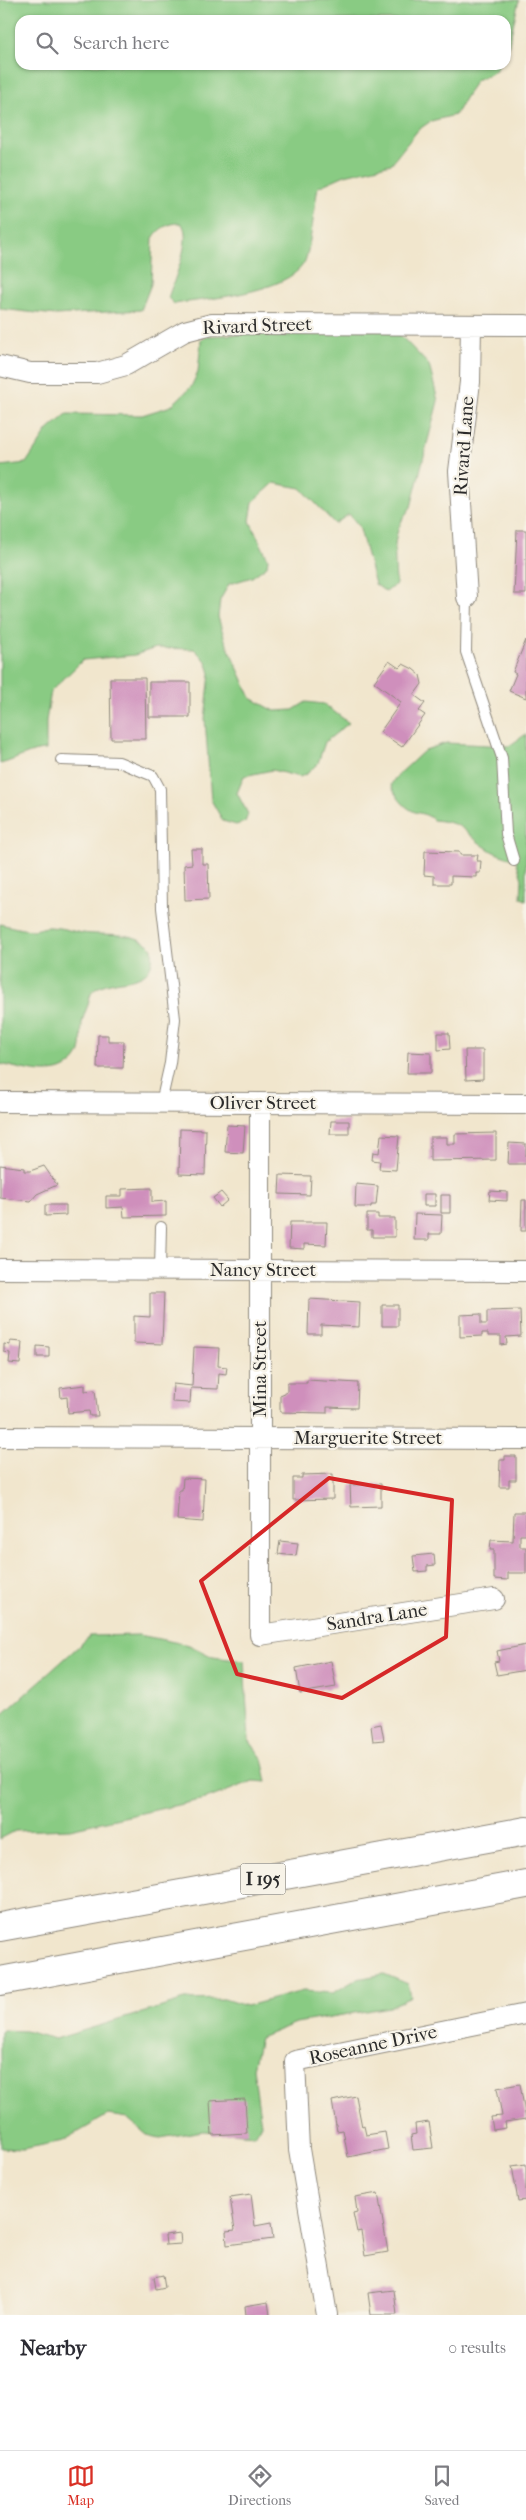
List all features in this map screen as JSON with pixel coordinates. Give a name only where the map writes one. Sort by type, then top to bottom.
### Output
[{"type":"highway","name":"I 195","points":[[0,1927],[526,1831]]},
{"type":"highway","points":[[0,1981],[526,1884]]},
{"type":"street","name":"Rivard Street","points":[[0,366],[30,373],[97,373],[126,365],[185,331],[212,324],[526,325]]},
{"type":"street","name":"Rivard Lane","points":[[467,597],[459,472],[470,382],[471,325]]},
{"type":"street","name":"Oliver Street","points":[[0,1102],[526,1104]]},
{"type":"street","name":"Mina Street","points":[[260,1103],[260,1635]]},
{"type":"street","name":"Nancy Street","points":[[0,1269],[526,1271]]},
{"type":"street","name":"Marguerite Street","points":[[0,1437],[526,1439]]},
{"type":"street","name":"Sandra Lane","points":[[260,1635],[494,1599]]},
{"type":"street","name":"Roseanne Drive","points":[[328,2315],[299,2149],[295,2061],[526,2014]]},
{"type":"lane","points":[[467,597],[466,652],[502,758],[506,834],[514,861]]},
{"type":"lane","points":[[61,760],[119,762],[153,776],[160,789],[162,908],[175,1019],[170,1063],[161,1103]]},
{"type":"lane","points":[[160,1270],[161,1227]]},
{"type":"highlighted area","points":[[329,1478],[452,1500],[446,1637],[342,1698],[237,1674],[201,1581]]},
{"type":"green space","points":[[0,0],[519,0],[511,34],[511,15],[15,15],[15,70],[495,70],[476,80],[455,115],[431,121],[418,130],[391,164],[345,175],[318,187],[310,239],[304,263],[295,273],[281,281],[244,293],[174,304],[168,298],[184,248],[184,229],[181,223],[165,226],[153,238],[151,284],[141,310],[56,315],[0,309]]},
{"type":"green space","points":[[342,328],[395,330],[429,365],[438,401],[411,507],[404,516],[397,534],[395,543],[396,584],[386,592],[375,584],[359,526],[349,514],[335,524],[301,488],[274,483],[253,502],[250,521],[268,559],[267,566],[252,577],[229,584],[220,600],[218,617],[225,640],[251,698],[275,711],[293,710],[306,702],[324,704],[349,723],[325,742],[318,763],[308,773],[300,777],[272,770],[244,776],[237,793],[248,814],[245,822],[236,825],[223,821],[211,800],[205,719],[210,673],[206,661],[194,649],[156,648],[135,655],[83,660],[51,691],[46,721],[46,750],[40,750],[0,764],[0,466],[26,463],[48,430],[67,414],[142,415],[171,406],[191,387],[198,372],[201,340],[207,336]]},
{"type":"green space","points":[[526,734],[526,900],[521,898],[522,879],[516,860],[490,850],[452,823],[433,820],[427,815],[407,808],[400,801],[391,785],[395,778],[425,750],[446,743],[509,746]]},
{"type":"green space","points":[[0,924],[29,930],[52,927],[82,933],[128,936],[145,942],[152,948],[152,961],[148,970],[141,976],[102,986],[92,992],[82,1021],[80,1053],[67,1067],[52,1072],[43,1072],[0,1064]]},
{"type":"green space","points":[[139,1635],[189,1645],[213,1657],[244,1661],[249,1740],[262,1758],[267,1782],[253,1781],[209,1798],[70,1829],[15,1831],[0,1839],[0,1717],[90,1636]]},
{"type":"green space","points":[[384,1974],[408,1984],[411,1997],[389,2007],[296,2023],[260,2038],[253,2068],[261,2124],[255,2135],[203,2131],[160,2138],[147,2135],[127,2118],[108,2115],[63,2141],[23,2149],[0,2148],[0,2032],[2,2030],[25,2031],[55,2039],[185,2000],[224,1999],[246,2006],[303,1991],[333,1993],[357,1979]]},
{"type":"building","points":[[517,530],[526,530],[526,594],[514,594]]},
{"type":"building","points":[[526,640],[526,698],[509,691],[516,674],[513,672]]},
{"type":"building","points":[[389,661],[399,668],[403,664],[420,675],[422,684],[414,695],[425,703],[419,711],[425,715],[402,747],[380,732],[401,702],[374,682]]},
{"type":"building","points":[[110,678],[145,678],[146,739],[111,739]]},
{"type":"building","points":[[149,682],[190,682],[190,717],[149,717]]},
{"type":"building","points":[[191,849],[202,849],[202,864],[208,864],[209,899],[185,900],[184,865],[192,864]]},
{"type":"building","points":[[425,851],[460,852],[460,855],[478,855],[477,861],[481,861],[480,873],[476,873],[476,877],[451,876],[451,884],[434,884],[434,876],[424,875]]},
{"type":"building","points":[[438,1033],[449,1033],[450,1049],[438,1050]]},
{"type":"building","points":[[98,1035],[108,1035],[108,1041],[124,1041],[123,1068],[97,1068]]},
{"type":"building","points":[[465,1050],[483,1050],[483,1079],[466,1080]]},
{"type":"building","points":[[408,1052],[431,1053],[431,1073],[407,1073]]},
{"type":"building","points":[[331,1121],[349,1121],[349,1134],[330,1134]]},
{"type":"building","points":[[227,1125],[245,1126],[243,1153],[225,1152]]},
{"type":"building","points":[[180,1129],[206,1130],[205,1175],[179,1174]]},
{"type":"building","points":[[496,1133],[496,1160],[430,1161],[430,1137],[447,1137],[447,1144],[455,1144],[455,1134]]},
{"type":"building","points":[[381,1135],[399,1136],[396,1170],[379,1169],[380,1161],[372,1160],[373,1152],[379,1153]]},
{"type":"building","points":[[509,1143],[526,1144],[526,1164],[508,1164]]},
{"type":"building","points":[[0,1165],[24,1168],[24,1171],[44,1166],[57,1185],[37,1194],[31,1201],[0,1198]]},
{"type":"building","points":[[280,1175],[311,1176],[310,1195],[279,1194]]},
{"type":"building","points":[[356,1184],[378,1186],[376,1205],[371,1205],[371,1207],[355,1207]]},
{"type":"building","points":[[152,1188],[152,1202],[166,1201],[166,1216],[124,1217],[123,1207],[106,1208],[106,1196],[122,1196],[122,1189]]},
{"type":"building","points":[[490,1191],[507,1192],[507,1201],[489,1200]]},
{"type":"building","points":[[221,1192],[228,1200],[220,1207],[213,1198]]},
{"type":"building","points":[[424,1194],[435,1194],[435,1206],[424,1206]]},
{"type":"building","points":[[441,1195],[450,1195],[450,1213],[441,1213]]},
{"type":"building","points":[[522,1200],[526,1200],[526,1231],[521,1231]]},
{"type":"building","points":[[45,1205],[66,1205],[66,1215],[45,1216]]},
{"type":"building","points":[[367,1214],[378,1214],[378,1218],[395,1218],[395,1237],[372,1237],[372,1230],[367,1230]]},
{"type":"building","points":[[415,1214],[442,1215],[441,1234],[429,1234],[429,1240],[414,1240]]},
{"type":"building","points":[[290,1222],[327,1222],[326,1245],[304,1244],[304,1249],[289,1248]]},
{"type":"building","points":[[150,1293],[164,1293],[162,1344],[134,1343],[134,1316],[150,1317]]},
{"type":"building","points":[[309,1299],[360,1302],[359,1327],[321,1325],[321,1334],[308,1334]]},
{"type":"building","points":[[382,1305],[398,1305],[398,1326],[382,1326]]},
{"type":"building","points":[[520,1310],[521,1336],[506,1337],[507,1344],[501,1345],[501,1336],[488,1336],[488,1333],[482,1333],[482,1336],[460,1337],[460,1315],[481,1314],[481,1324],[487,1324],[487,1311]]},
{"type":"building","points":[[10,1341],[22,1342],[20,1364],[9,1363],[10,1353],[4,1352],[4,1344],[10,1345]]},
{"type":"building","points":[[37,1346],[49,1347],[49,1357],[37,1357]]},
{"type":"building","points":[[194,1347],[219,1348],[218,1366],[227,1367],[226,1374],[219,1373],[218,1389],[191,1388],[190,1403],[172,1402],[173,1384],[192,1386]]},
{"type":"building","points":[[307,1380],[358,1383],[357,1408],[327,1407],[327,1413],[280,1412],[280,1395],[287,1392],[287,1383],[307,1383]]},
{"type":"building","points":[[85,1385],[85,1391],[95,1390],[98,1416],[90,1416],[89,1411],[68,1413],[67,1397],[61,1398],[60,1388]]},
{"type":"building","points":[[505,1456],[516,1456],[516,1480],[509,1480],[509,1487],[499,1487],[500,1460],[505,1460]]},
{"type":"building","points":[[333,1474],[333,1499],[293,1500],[293,1478],[302,1478],[302,1475]]},
{"type":"building","points":[[183,1478],[205,1479],[203,1522],[177,1520],[179,1490],[182,1490]]},
{"type":"building","points":[[381,1484],[381,1506],[351,1507],[350,1485]]},
{"type":"building","points":[[514,1512],[526,1512],[526,1535],[520,1535],[520,1547],[526,1547],[526,1573],[508,1573],[508,1580],[494,1579],[494,1550],[490,1550],[491,1540],[513,1541]]},
{"type":"building","points":[[280,1541],[298,1543],[296,1556],[278,1554]]},
{"type":"building","points":[[434,1554],[435,1565],[427,1566],[427,1571],[415,1572],[413,1556]]},
{"type":"building","points":[[526,1645],[526,1670],[497,1675],[494,1662],[499,1661],[497,1651]]},
{"type":"building","points":[[331,1661],[336,1687],[300,1693],[296,1668]]},
{"type":"building","points":[[381,1724],[384,1740],[373,1741],[371,1726]]},
{"type":"building","points":[[520,2084],[526,2119],[505,2122],[506,2128],[493,2130],[491,2117],[502,2116],[497,2088]]},
{"type":"building","points":[[356,2096],[362,2127],[364,2126],[366,2135],[385,2132],[388,2149],[348,2157],[343,2130],[337,2131],[332,2101]]},
{"type":"building","points":[[245,2099],[247,2133],[212,2135],[210,2101]]},
{"type":"building","points":[[429,2122],[433,2148],[413,2150],[411,2135],[416,2134],[415,2124]]},
{"type":"building","points":[[526,2164],[526,2200],[518,2201],[512,2166]]},
{"type":"building","points":[[378,2193],[388,2252],[365,2256],[361,2231],[357,2232],[353,2213],[357,2212],[355,2197]]},
{"type":"building","points":[[251,2194],[255,2226],[271,2223],[273,2239],[227,2245],[226,2231],[235,2230],[230,2197]]},
{"type":"building","points":[[180,2233],[181,2244],[166,2245],[165,2235]]},
{"type":"building","points":[[163,2275],[165,2287],[156,2289],[154,2277]]},
{"type":"building","points":[[394,2290],[397,2315],[371,2315],[368,2293]]},
{"type":"building","points":[[268,2302],[270,2315],[246,2315],[245,2306]]}]
